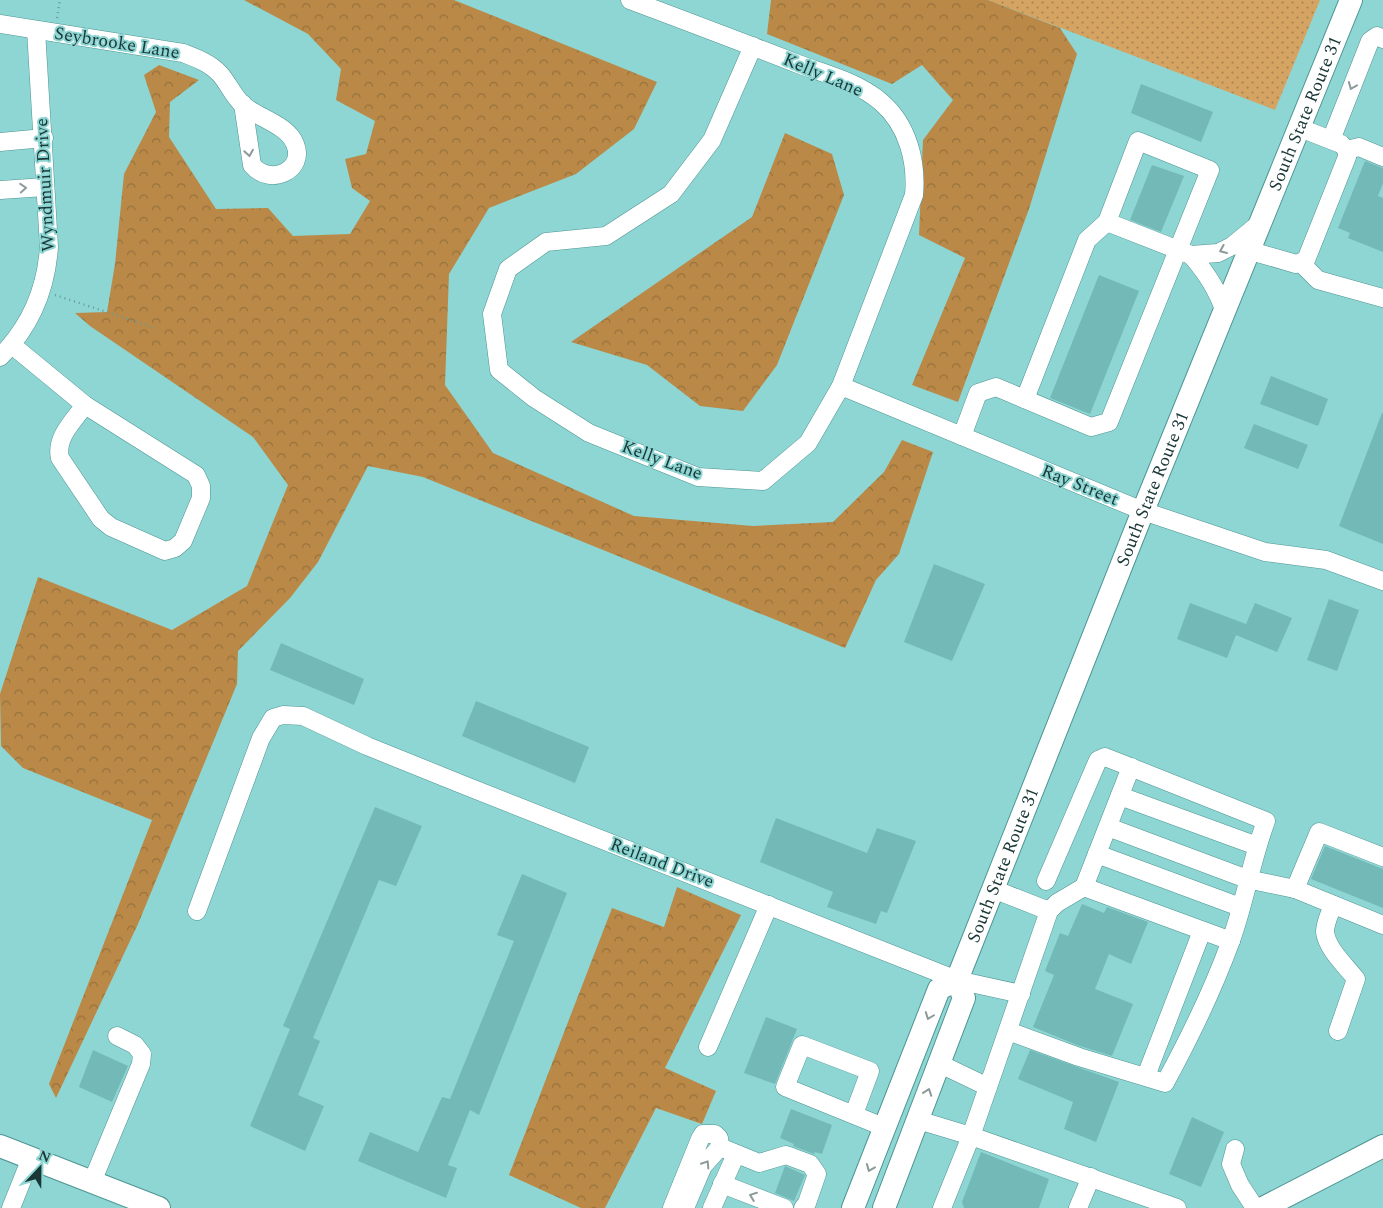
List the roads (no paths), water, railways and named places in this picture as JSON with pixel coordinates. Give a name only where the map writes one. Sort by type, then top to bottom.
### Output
[{"type":"main road","name":"South State Route 31","points":[[957,980],[1143,511],[1251,251],[1351,0]]},
{"type":"main road","points":[[853,1208],[939,989],[957,980],[964,998],[884,1208]]},
{"type":"main road","points":[[0,1146],[92,1182],[136,1204],[159,1208]]},
{"type":"main road","points":[[1263,1208],[1383,1146]]},
{"type":"street","name":"Kelly Lane","points":[[630,0],[753,46],[860,88],[881,102],[900,126],[914,163],[914,195],[841,386],[808,443],[762,481],[698,477],[589,433],[534,398],[499,370],[492,314],[508,269],[546,242],[606,236],[671,194],[712,140],[753,46]]},
{"type":"street","name":"Seybrooke Lane","points":[[0,24],[183,53],[202,61],[219,73],[243,104]]},
{"type":"street","name":"Wyndmuir Drive","points":[[6,351],[28,321],[42,290],[49,248],[44,138],[36,30]]},
{"type":"street","points":[[1330,140],[1376,40]]},
{"type":"street","points":[[1251,251],[1296,264],[1306,260],[1347,157],[1347,150],[1341,144],[1300,128]]},
{"type":"street","points":[[0,142],[44,138]]},
{"type":"street","points":[[962,436],[978,393],[996,387],[1091,427],[1109,422],[1184,252],[1210,170],[1138,141],[1107,222],[1087,240],[1026,399]]},
{"type":"street","points":[[1347,150],[1359,147],[1383,157]]},
{"type":"street","points":[[0,190],[46,187]]},
{"type":"street","points":[[1107,222],[1184,252],[1218,253],[1232,246],[1262,222]]},
{"type":"street","points":[[1184,252],[1209,276],[1218,291],[1225,312]]},
{"type":"street","points":[[1301,262],[1318,280],[1383,298]]},
{"type":"street","points":[[6,351],[85,405],[196,475],[201,486],[200,498],[183,540],[175,548],[170,551],[159,550],[105,523],[96,514],[60,458],[59,450],[62,438],[85,405]]},
{"type":"street","name":"Ray Street","points":[[841,386],[1143,511],[1265,552],[1326,560],[1383,581]]},
{"type":"street","name":"Reiland Drive","points":[[197,911],[262,738],[274,718],[283,715],[303,716],[367,746],[957,980],[1020,994]]},
{"type":"street","points":[[1008,1031],[1079,1057],[1165,1083],[1198,1022],[1231,941],[1256,846],[1266,821],[1106,757],[1098,760],[1046,881]]},
{"type":"street","points":[[942,1208],[971,1136],[1049,911],[1057,903],[1084,887],[1131,768]]},
{"type":"street","points":[[1120,796],[1256,846]]},
{"type":"street","points":[[1108,827],[1247,879],[1295,890],[1383,925]]},
{"type":"street","points":[[1295,890],[1318,832],[1383,857]]},
{"type":"street","points":[[1097,854],[1240,907]]},
{"type":"street","points":[[1084,887],[1231,941]]},
{"type":"street","points":[[993,889],[1049,911]]},
{"type":"street","points":[[708,1047],[769,905]]},
{"type":"street","points":[[1334,905],[1326,923],[1325,933],[1330,945],[1356,979],[1338,1031]]},
{"type":"street","points":[[1146,1076],[1202,931]]},
{"type":"street","points":[[92,1182],[141,1064],[142,1054],[135,1045],[117,1036]]},
{"type":"street","points":[[854,1114],[870,1071],[802,1044],[786,1087],[886,1128]]},
{"type":"street","points":[[938,1063],[988,1087]]},
{"type":"street","points":[[918,1120],[971,1136],[1176,1208]]},
{"type":"street","points":[[672,1208],[703,1134],[715,1134],[719,1138],[720,1147],[704,1166],[686,1208]]},
{"type":"street","points":[[720,1147],[759,1163],[786,1155],[810,1164],[817,1174],[804,1208]]},
{"type":"street","points":[[1235,1150],[1231,1164],[1240,1185],[1254,1208]]},
{"type":"street","points":[[712,1208],[736,1154]]},
{"type":"street","points":[[11,1208],[32,1158]]},
{"type":"street","points":[[1078,1208],[1090,1178]]},
{"type":"street","points":[[722,1184],[784,1208]]}]
